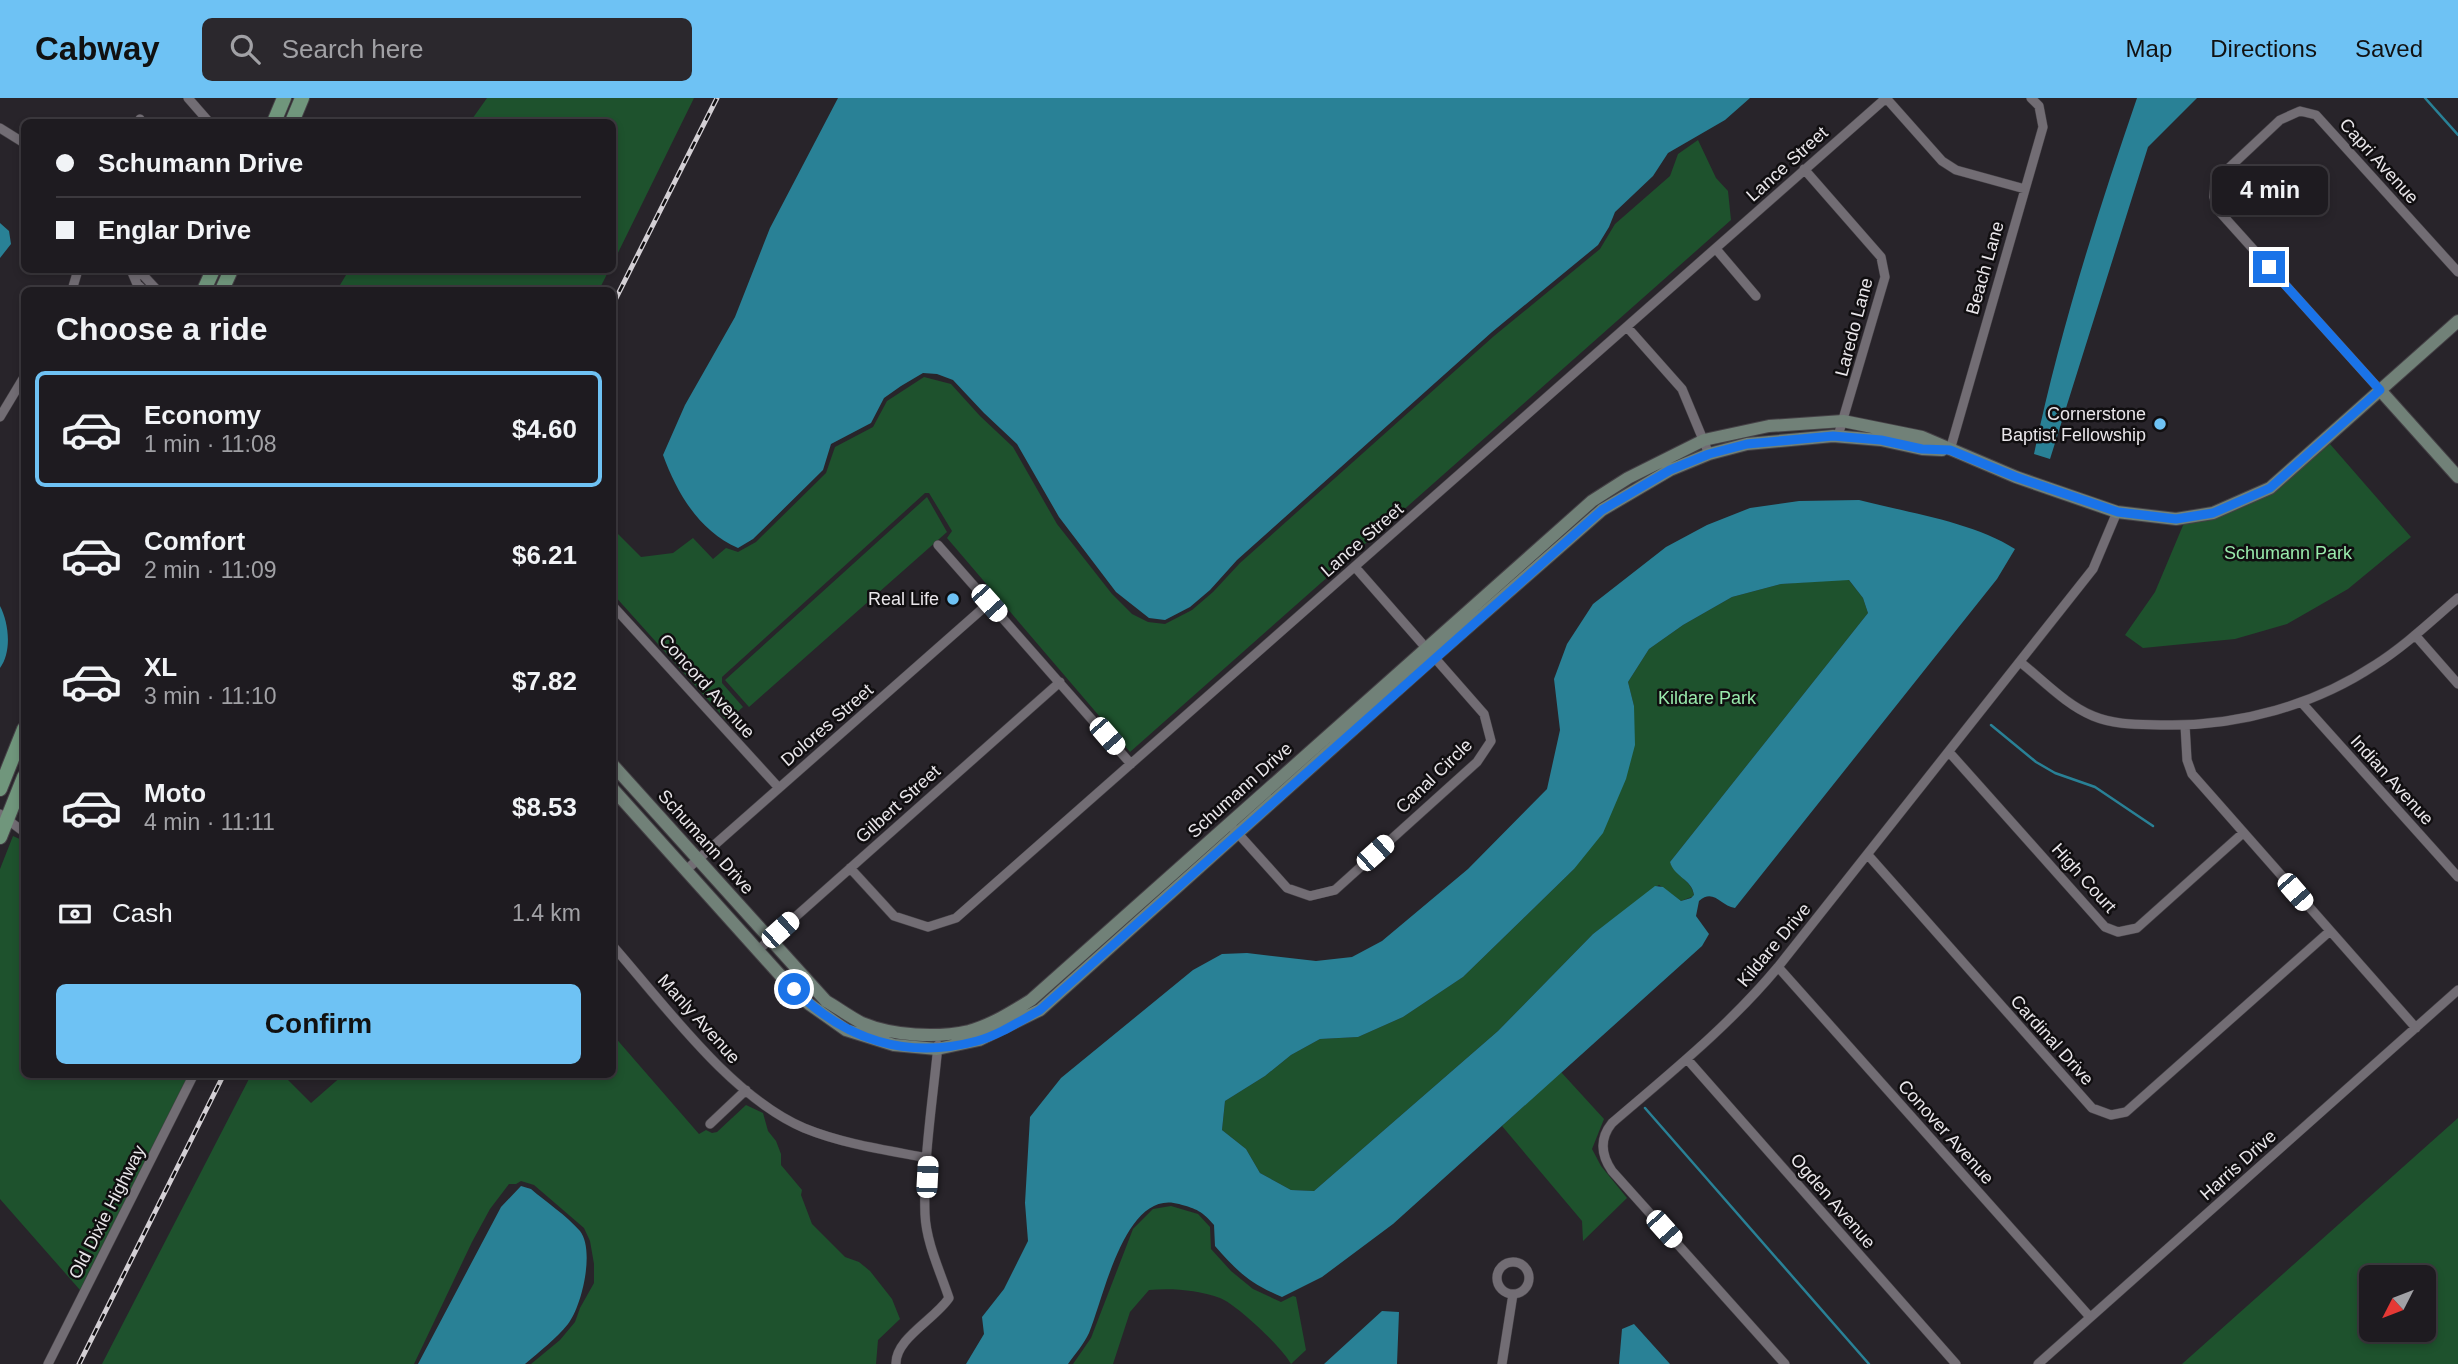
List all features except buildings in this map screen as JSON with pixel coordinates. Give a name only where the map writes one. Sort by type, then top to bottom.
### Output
[{"type":"main road","points":[[275,119],[284,98]]},
{"type":"main road","points":[[293,119],[302,98]]},
{"type":"main road","points":[[0,789],[21,736]]},
{"type":"main road","points":[[0,837],[4,817],[21,783]]},
{"type":"street","points":[[188,98],[206,119]]},
{"type":"street","points":[[1886,98],[1942,161],[1956,170],[2025,189]]},
{"type":"street","name":"Lance Street","points":[[850,868],[894,916],[928,927],[956,918],[1886,98]]},
{"type":"street","name":"Beach Lane","points":[[1950,450],[2043,127],[2039,106],[2031,98]]},
{"type":"street","name":"Capri Avenue","points":[[2380,390],[2217,209],[2214,197],[2215,181],[2280,120],[2300,111],[2316,115],[2458,272]]},
{"type":"street","points":[[0,128],[21,141]]},
{"type":"street","name":"Laredo Lane","points":[[1804,169],[1881,257],[1885,277],[1838,436]]},
{"type":"street","points":[[1716,249],[1756,296]]},
{"type":"street","points":[[138,273],[154,287]]},
{"type":"street","name":"Schumann Drive","points":[[616,768],[826,1001],[863,1023],[895,1032],[939,1035],[969,1030],[1002,1018],[1031,1000],[1233,827],[1430,652],[1592,501],[1628,478],[1704,440],[1769,426],[1843,421],[1922,437],[2016,477],[2118,512],[2176,519],[2213,513],[2270,488],[2458,321]]},
{"type":"street","points":[[1627,327],[1682,389],[1709,454]]},
{"type":"street","points":[[0,417],[21,382]]},
{"type":"street","points":[[2380,390],[2458,477]]},
{"type":"street","name":"Schumann Drive","points":[[1430,652],[1602,510],[1670,470],[1709,454],[1747,444],[1838,436],[1881,440],[1922,449],[1950,450]]},
{"type":"street","name":"Kildare Drive","points":[[1785,1364],[1612,1171],[1604,1159],[1602,1142],[1609,1126],[1687,1059],[1753,997],[2093,569],[2118,512]]},
{"type":"street","points":[[938,545],[1131,764]]},
{"type":"street","name":"Canal Circle","points":[[1233,827],[1287,888],[1310,896],[1335,890],[1477,762],[1491,741],[1484,714],[1355,567]]},
{"type":"street","points":[[2020,662],[2078,708],[2097,718],[2123,724],[2185,725],[2230,721],[2302,703],[2375,666],[2458,598]]},
{"type":"street","name":"Dolores Street","points":[[686,870],[989,603]]},
{"type":"street","name":"Concord Avenue","points":[[616,609],[779,788]]},
{"type":"street","points":[[2415,635],[2458,684]]},
{"type":"street","name":"Gilbert Street","points":[[758,950],[1059,682]]},
{"type":"street","name":"Indian Avenue","points":[[2302,703],[2458,877]]},
{"type":"street","points":[[2185,725],[2187,760],[2192,774],[2416,1028]]},
{"type":"street","name":"High Court","points":[[1949,752],[2105,927],[2118,932],[2137,928],[2243,833]]},
{"type":"street","points":[[616,788],[627,780]]},
{"type":"street","name":"Schumann Drive","points":[[616,792],[809,1004],[846,1030],[894,1045],[937,1049],[979,1040],[1040,1010],[1233,827]]},
{"type":"street","points":[[4,817],[21,830]]},
{"type":"street","name":"Cardinal Drive","points":[[1868,855],[2092,1108],[2111,1115],[2126,1112],[2330,931]]},
{"type":"street","name":"Manly Avenue","points":[[616,951],[727,1076],[771,1110],[803,1127],[850,1143],[928,1158]]},
{"type":"street","name":"Conover Avenue","points":[[1777,967],[2091,1317]]},
{"type":"street","name":"Harris Drive","points":[[2038,1364],[2458,990]]},
{"type":"street","points":[[896,1364],[901,1344],[940,1311],[949,1298],[933,1253],[925,1216],[939,1035]]},
{"type":"street","name":"Ogden Avenue","points":[[1687,1059],[1956,1364]]},
{"type":"street","name":"Old Dixie Highway","points":[[48,1364],[192,1078]]},
{"type":"street","points":[[710,1124],[746,1090]]},
{"type":"street","points":[[1502,1364],[1513,1294]]},
{"type":"green space","points":[[487,98],[694,98],[616,257],[616,119],[472,119]]},
{"type":"green space","points":[[1698,140],[1716,178],[1728,191],[1731,220],[1130,752],[947,538],[952,531],[929,493],[925,493],[722,677],[722,683],[743,707],[727,721],[616,597],[616,532],[641,557],[673,553],[693,538],[713,559],[726,548],[738,552],[756,542],[826,473],[835,447],[873,427],[887,401],[924,377],[951,384],[1013,447],[1057,524],[1112,594],[1132,614],[1148,622],[1165,624],[1192,610],[1213,592],[1240,563],[1494,336],[1600,249],[1615,224],[1670,176],[1678,154]]},
{"type":"green space","points":[[347,273],[608,273],[600,287],[339,287]]},
{"type":"green space","name":"Schumann Park","points":[[2330,444],[2411,537],[2348,589],[2287,624],[2235,639],[2143,648],[2125,635],[2155,592],[2184,523],[2207,519],[2246,506],[2280,485]]},
{"type":"green space","points":[[927,497],[947,532],[749,707],[725,680]]},
{"type":"green space","name":"Kildare Park","points":[[1848,579],[1863,598],[1868,613],[1670,862],[1690,886],[1694,896],[1681,901],[1659,885],[1593,934],[1498,1031],[1314,1191],[1291,1190],[1260,1173],[1246,1149],[1222,1130],[1225,1101],[1265,1076],[1291,1055],[1320,1039],[1358,1037],[1403,1017],[1463,977],[1574,869],[1634,706],[1628,682],[1649,649],[1683,625],[1732,597],[1781,584]]},
{"type":"green space","points":[[13,836],[21,840],[21,1078],[187,1078],[80,1290],[0,1199],[0,869]]},
{"type":"green space","points":[[616,1038],[699,1134],[706,1130],[717,1132],[746,1105],[763,1113],[768,1131],[781,1154],[781,1165],[802,1190],[801,1195],[812,1224],[845,1257],[859,1262],[870,1271],[892,1299],[900,1319],[878,1340],[876,1364],[531,1364],[560,1340],[575,1322],[594,1283],[594,1264],[590,1241],[584,1228],[534,1185],[521,1181],[509,1184],[490,1209],[414,1364],[102,1364],[249,1078],[286,1078],[311,1103],[340,1078],[616,1078]]},
{"type":"green space","points":[[1561,1072],[1604,1119],[1592,1149],[1601,1166],[1627,1198],[1583,1241],[1582,1221],[1502,1126]]},
{"type":"green space","points":[[2458,1118],[2458,1364],[2182,1364]]},
{"type":"green space","points":[[1171,1206],[1198,1214],[1210,1227],[1211,1249],[1231,1271],[1253,1289],[1281,1302],[1296,1297],[1306,1350],[1291,1364],[1269,1338],[1227,1302],[1203,1293],[1167,1289],[1149,1290],[1130,1312],[1113,1364],[1073,1364],[1091,1338],[1133,1229],[1153,1209]]},
{"type":"water","points":[[838,98],[1750,98],[1725,120],[1668,153],[1653,176],[1615,212],[1598,245],[1492,332],[1237,560],[1210,590],[1190,607],[1165,620],[1149,618],[1116,592],[1059,517],[1017,444],[953,380],[937,374],[923,373],[901,386],[884,398],[871,423],[831,444],[823,470],[753,539],[738,548],[712,532],[683,497],[663,455],[685,405],[735,317],[770,228]]},
{"type":"water","points":[[2137,98],[2197,98],[2148,147],[2050,459],[2034,454],[2044,409],[2080,274]]},
{"type":"water","points":[[0,223],[9,231],[11,244],[0,258]]},
{"type":"water","points":[[1859,500],[1960,525],[2015,549],[1997,579],[1735,908],[1709,896],[1699,901],[1696,916],[1709,934],[1702,946],[1393,1224],[1322,1277],[1282,1297],[1271,1292],[1245,1276],[1215,1246],[1214,1225],[1202,1214],[1179,1204],[1160,1203],[1144,1212],[1119,1249],[1089,1333],[1068,1364],[966,1364],[984,1334],[982,1317],[1004,1289],[1028,1241],[1025,1203],[1030,1117],[1061,1078],[1193,970],[1222,954],[1247,953],[1316,961],[1352,957],[1382,941],[1468,869],[1547,789],[1560,730],[1554,679],[1567,644],[1593,604],[1666,547],[1707,525],[1750,508],[1799,501]],"holes":[[[1849,580],[1863,598],[1868,613],[1670,862],[1693,890],[1694,895],[1691,898],[1681,901],[1663,887],[1655,886],[1593,934],[1498,1031],[1314,1191],[1291,1190],[1260,1173],[1246,1149],[1222,1130],[1225,1101],[1265,1076],[1291,1055],[1320,1039],[1358,1037],[1403,1017],[1463,977],[1574,869],[1603,833],[1626,779],[1635,745],[1634,706],[1628,682],[1649,649],[1683,625],[1732,597],[1781,584]]]},
{"type":"water","points":[[0,606],[8,646],[0,668]]},
{"type":"water","points":[[521,1186],[531,1189],[562,1214],[580,1231],[584,1240],[585,1278],[573,1316],[558,1335],[525,1364],[418,1364],[501,1207]]},
{"type":"water","points":[[1382,1311],[1399,1312],[1397,1364],[1324,1364]]},
{"type":"water","points":[[1634,1324],[1670,1364],[1619,1364],[1622,1329]]},
{"type":"waterway","points":[[2425,98],[2458,135]]},
{"type":"waterway","points":[[1991,725],[2036,762],[2055,773],[2095,787],[2153,826]]},
{"type":"waterway","points":[[1645,1108],[1869,1364]]},
{"type":"railway","points":[[616,298],[717,98]]},
{"type":"railway","points":[[79,1364],[222,1078]]},
{"type":"place","name":"Cornerstone Baptist Fellowship","points":[[2160,424]]},
{"type":"place","name":"Real Life","points":[[953,599]]},
{"type":"route","points":[[794,989],[824,1017],[846,1030],[894,1045],[937,1049],[979,1040],[1040,1010],[1602,510],[1670,470],[1709,454],[1747,444],[1794,438],[1833,436],[1881,440],[1922,449],[1950,450],[2016,477],[2118,512],[2176,519],[2213,513],[2270,488],[2380,390],[2269,267]]}]
